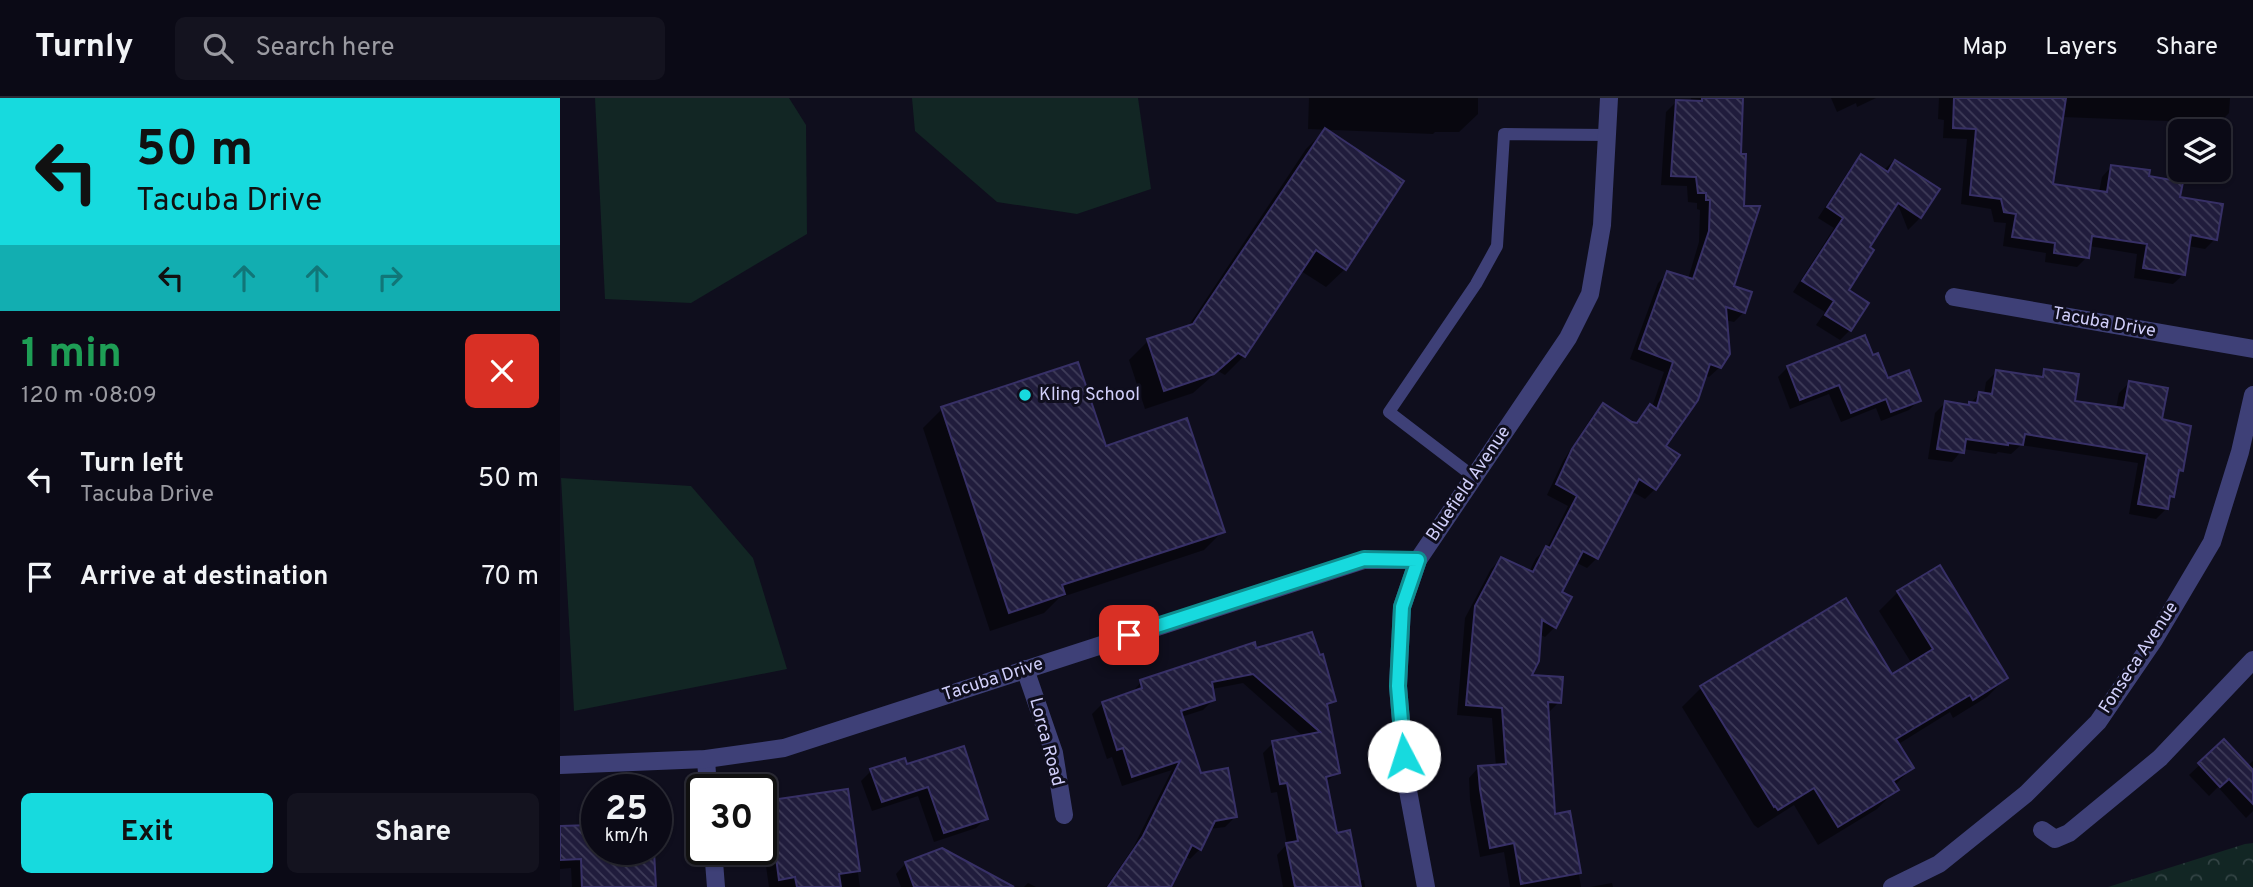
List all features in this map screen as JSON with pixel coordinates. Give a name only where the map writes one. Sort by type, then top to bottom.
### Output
[{"type":"street","name":"Bluefield Avenue","points":[[1426,887],[1406,779],[1398,686],[1402,607],[1418,560],[1568,338],[1590,294],[1602,225],[1609,98]]},
{"type":"street","name":"Tacuba Drive","points":[[1954,297],[2253,349]]},
{"type":"street","name":"Fonseca Avenue","points":[[1892,887],[1939,864],[2026,794],[2098,722],[2154,640],[2212,542],[2240,452],[2253,395]]},
{"type":"street","name":"Tacuba Drive","points":[[560,765],[706,759],[784,748],[1364,559],[1418,560]]},
{"type":"street","points":[[2042,830],[2055,839],[2069,833],[2160,758],[2253,660]]},
{"type":"street","name":"Lorca Road","points":[[1025,669],[1054,753],[1064,815]]},
{"type":"street","points":[[706,759],[707,774]]},
{"type":"street","points":[[714,865],[716,887]]},
{"type":"lane","points":[[1474,477],[1389,412],[1476,284],[1497,246],[1504,134],[1608,135]]},
{"type":"green space","points":[[595,98],[789,98],[806,125],[807,234],[691,303],[605,299]]},
{"type":"green space","points":[[912,98],[1138,98],[1151,189],[1077,214],[997,202],[915,131]]},
{"type":"green space","points":[[561,478],[691,486],[753,558],[787,669],[574,711]]},
{"type":"green space","points":[[2253,843],[2253,887],[2108,887],[2245,844]]},
{"type":"building","points":[[1702,98],[1743,98],[1741,154],[1746,154],[1744,206],[1760,206],[1734,286],[1752,292],[1745,313],[1726,307],[1730,354],[1721,368],[1710,364],[1698,400],[1666,446],[1680,455],[1656,490],[1639,479],[1598,559],[1583,551],[1562,592],[1572,597],[1556,628],[1542,620],[1539,661],[1532,675],[1563,677],[1561,703],[1548,702],[1555,814],[1570,811],[1581,873],[1521,884],[1514,843],[1490,848],[1480,789],[1478,766],[1506,764],[1502,708],[1466,705],[1475,606],[1501,557],[1533,572],[1546,546],[1550,548],[1577,496],[1556,484],[1572,449],[1603,403],[1637,423],[1650,404],[1657,409],[1673,362],[1639,349],[1667,271],[1693,279],[1709,231],[1710,200],[1706,200],[1706,193],[1698,193],[1696,177],[1671,176],[1676,100],[1702,101]]},
{"type":"building","points":[[1954,98],[2066,98],[2053,184],[2107,192],[2111,165],[2150,170],[2149,176],[2168,179],[2168,182],[2183,182],[2180,197],[2223,204],[2217,240],[2191,235],[2185,275],[2143,268],[2147,244],[2092,236],[2089,258],[2054,253],[2055,243],[2012,237],[2016,214],[2004,212],[2001,199],[1970,195],[1976,129],[1953,128]]},
{"type":"building","points":[[1325,128],[1404,181],[1346,270],[1316,250],[1245,357],[1238,353],[1214,374],[1164,391],[1147,339],[1193,324]]},
{"type":"building","points":[[1861,154],[1888,172],[1895,160],[1940,189],[1921,218],[1898,203],[1870,247],[1874,250],[1849,290],[1869,303],[1851,331],[1825,315],[1834,301],[1802,281],[1843,218],[1827,207]]},
{"type":"building","points":[[1865,335],[1873,355],[1878,353],[1888,378],[1909,370],[1921,401],[1891,412],[1886,399],[1851,413],[1839,385],[1800,400],[1787,366]]},
{"type":"building","points":[[1078,362],[1106,446],[1187,418],[1225,532],[1062,585],[1065,594],[1009,613],[941,407]]},
{"type":"building","points":[[2044,369],[2079,374],[2075,401],[2124,408],[2129,381],[2168,388],[2162,419],[2191,426],[2183,471],[2179,470],[2174,497],[2170,496],[2168,509],[2138,504],[2147,454],[2025,434],[2023,445],[1966,439],[1964,453],[1937,449],[1945,401],[1969,405],[1969,402],[1977,403],[1979,392],[1992,394],[1996,370],[2043,377]]},
{"type":"building","points":[[1940,565],[2008,678],[1973,700],[1970,695],[1896,739],[1914,768],[1893,781],[1899,790],[1838,827],[1814,788],[1778,810],[1700,686],[1846,598],[1892,674],[1933,649],[1897,591]]},
{"type":"building","points":[[1312,632],[1320,655],[1323,654],[1336,701],[1327,704],[1340,773],[1326,777],[1337,833],[1350,830],[1361,887],[1295,887],[1286,843],[1298,841],[1287,783],[1280,784],[1272,741],[1320,732],[1253,674],[1212,682],[1215,700],[1181,711],[1201,773],[1228,768],[1237,817],[1215,821],[1201,850],[1192,845],[1171,887],[1108,887],[1143,836],[1180,761],[1132,777],[1123,748],[1117,750],[1102,702],[1142,688],[1140,680],[1255,642],[1256,648]]},
{"type":"building","points":[[2224,739],[2253,770],[2253,804],[2229,779],[2220,787],[2198,763]]},
{"type":"building","points":[[964,746],[988,819],[944,833],[928,787],[882,802],[870,769],[905,758],[907,764]]},
{"type":"building","points":[[848,789],[860,871],[839,874],[841,887],[797,887],[795,877],[779,880],[777,799]]},
{"type":"building","points":[[581,825],[581,859],[560,860],[560,826]]},
{"type":"building","points":[[942,848],[1014,887],[914,887],[905,862]]},
{"type":"building","points":[[581,865],[655,865],[656,887],[582,887]]},
{"type":"place","name":"Kling School","points":[[1025,395]]},
{"type":"route","points":[[1129,635],[1364,559],[1418,560],[1402,607],[1398,686],[1404,756]]}]
